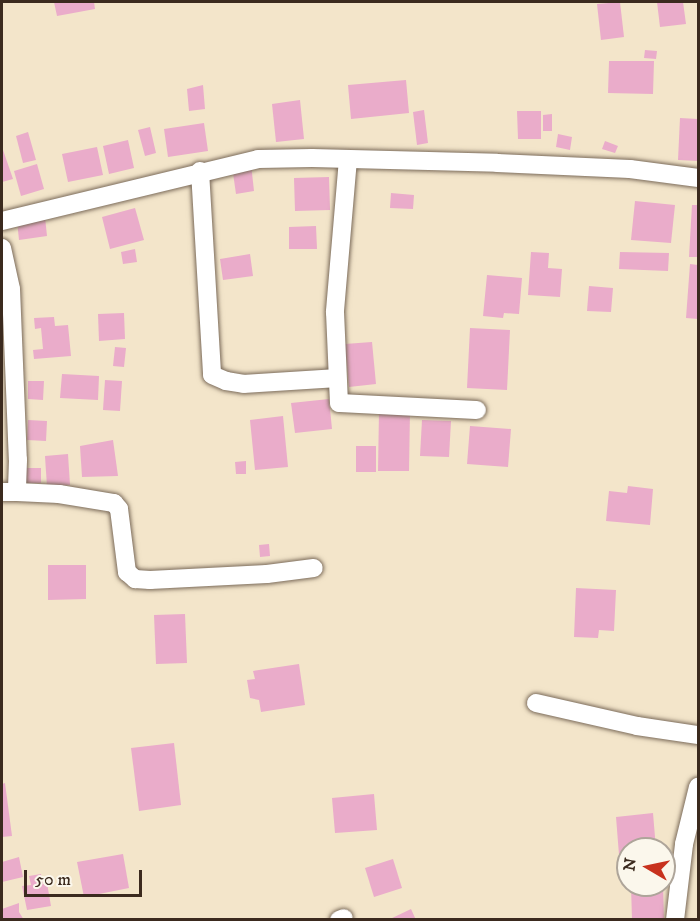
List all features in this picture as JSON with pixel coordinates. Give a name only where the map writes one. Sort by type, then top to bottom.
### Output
[{"type":"street","points":[[2,221],[123,193],[200,171],[258,159],[348,159],[630,169],[699,178]]},
{"type":"street","points":[[348,159],[335,312],[338,399],[344,405],[477,410]]},
{"type":"street","points":[[200,171],[212,375],[226,381],[244,384],[337,378]]},
{"type":"street","points":[[2,248],[12,289],[9,492],[58,494],[114,503],[119,509],[127,572],[135,579],[256,575],[314,568]]},
{"type":"street","points":[[536,703],[637,726],[699,735]]},
{"type":"street","points":[[675,920],[684,844],[699,787]]},
{"type":"building","points":[[54,2],[94,2],[95,9],[57,16]]},
{"type":"building","points":[[620,2],[624,37],[601,40],[597,4]]},
{"type":"building","points":[[657,2],[683,2],[686,24],[660,27]]},
{"type":"building","points":[[645,50],[657,51],[656,59],[644,58]]},
{"type":"building","points":[[609,61],[654,61],[653,94],[608,93]]},
{"type":"building","points":[[406,80],[409,113],[351,119],[348,85]]},
{"type":"building","points":[[203,85],[205,109],[189,111],[187,89]]},
{"type":"building","points":[[300,100],[304,139],[276,142],[272,104]]},
{"type":"building","points":[[424,110],[428,143],[417,145],[413,112]]},
{"type":"building","points":[[517,111],[541,111],[541,139],[518,139]]},
{"type":"building","points":[[552,114],[552,131],[543,131],[543,115]]},
{"type":"building","points":[[680,118],[698,119],[698,161],[678,160]]},
{"type":"building","points":[[204,123],[208,151],[168,157],[164,129]]},
{"type":"building","points":[[150,127],[156,153],[145,156],[138,130]]},
{"type":"building","points":[[28,132],[36,160],[23,163],[16,136]]},
{"type":"building","points":[[558,134],[572,137],[570,150],[556,147]]},
{"type":"building","points":[[128,140],[134,168],[109,174],[103,146]]},
{"type":"building","points":[[605,141],[618,146],[615,153],[602,149]]},
{"type":"building","points":[[2,147],[13,179],[2,182]]},
{"type":"building","points":[[97,147],[103,175],[68,182],[62,154]]},
{"type":"building","points":[[37,164],[44,189],[21,196],[14,171]]},
{"type":"building","points":[[251,164],[254,191],[236,194],[232,166]]},
{"type":"building","points":[[329,177],[330,210],[295,211],[294,178]]},
{"type":"building","points":[[391,193],[414,195],[413,209],[390,208]]},
{"type":"building","points":[[635,201],[675,205],[671,243],[631,240]]},
{"type":"building","points":[[692,205],[698,205],[698,257],[689,257]]},
{"type":"building","points":[[135,208],[144,240],[110,249],[102,217]]},
{"type":"building","points":[[45,217],[47,236],[19,240],[17,221]]},
{"type":"building","points":[[316,226],[317,249],[289,249],[289,227]]},
{"type":"building","points":[[135,249],[137,262],[123,264],[121,252]]},
{"type":"building","points":[[531,252],[549,253],[548,268],[562,269],[560,297],[528,295]]},
{"type":"building","points":[[620,252],[669,253],[668,271],[619,269]]},
{"type":"building","points":[[250,254],[253,276],[223,280],[220,259]]},
{"type":"building","points":[[690,264],[698,265],[698,319],[686,318]]},
{"type":"building","points":[[487,275],[522,278],[519,314],[504,313],[503,318],[483,316]]},
{"type":"building","points":[[589,286],[613,288],[611,312],[587,311]]},
{"type":"building","points":[[124,313],[125,339],[99,341],[98,314]]},
{"type":"building","points":[[54,317],[55,326],[68,325],[71,356],[34,359],[33,350],[43,349],[41,328],[35,329],[34,318]]},
{"type":"building","points":[[470,328],[510,330],[507,390],[467,388]]},
{"type":"building","points":[[372,342],[376,384],[349,387],[345,344]]},
{"type":"building","points":[[115,347],[126,348],[124,367],[113,366]]},
{"type":"building","points":[[62,374],[99,376],[98,400],[60,398]]},
{"type":"building","points":[[105,380],[122,381],[120,411],[103,410]]},
{"type":"building","points":[[28,381],[44,381],[43,400],[28,399]]},
{"type":"building","points":[[329,399],[332,429],[295,433],[291,403]]},
{"type":"building","points":[[379,411],[410,411],[409,471],[378,471]]},
{"type":"building","points":[[283,416],[288,467],[255,470],[250,420]]},
{"type":"building","points":[[28,420],[47,421],[46,441],[27,440]]},
{"type":"building","points":[[422,420],[451,421],[449,457],[420,456]]},
{"type":"building","points":[[470,426],[511,429],[508,467],[467,464]]},
{"type":"building","points":[[113,440],[118,476],[82,477],[80,446]]},
{"type":"building","points":[[356,446],[376,446],[376,472],[356,472]]},
{"type":"building","points":[[68,454],[70,485],[47,487],[45,456]]},
{"type":"building","points":[[246,461],[246,474],[236,474],[235,462]]},
{"type":"building","points":[[26,468],[41,468],[41,483],[26,483]]},
{"type":"building","points":[[628,486],[653,489],[650,525],[606,521],[609,491],[627,493]]},
{"type":"building","points":[[269,544],[270,556],[260,557],[259,545]]},
{"type":"building","points":[[48,565],[86,565],[86,599],[48,600]]},
{"type":"building","points":[[576,588],[616,590],[614,631],[599,630],[598,638],[574,637]]},
{"type":"building","points":[[185,614],[187,663],[156,664],[154,615]]},
{"type":"building","points":[[299,664],[305,705],[261,712],[259,700],[250,698],[247,680],[255,679],[253,671]]},
{"type":"building","points":[[174,743],[181,805],[139,811],[131,748]]},
{"type":"building","points":[[5,783],[12,836],[2,837],[2,784]]},
{"type":"building","points":[[374,794],[377,830],[335,833],[332,798]]},
{"type":"building","points":[[653,813],[655,837],[618,837],[616,817]]},
{"type":"building","points":[[123,854],[129,888],[84,897],[77,862]]},
{"type":"building","points":[[19,857],[23,877],[2,882],[2,862]]},
{"type":"building","points":[[393,859],[402,888],[374,897],[365,868]]},
{"type":"building","points":[[41,874],[43,884],[47,883],[51,906],[27,910],[22,886],[31,885],[29,876]]},
{"type":"building","points":[[631,897],[663,897],[664,920],[632,920]]},
{"type":"building","points":[[19,903],[19,912],[24,920],[2,920],[2,909]]},
{"type":"building","points":[[411,909],[416,920],[388,920]]}]
